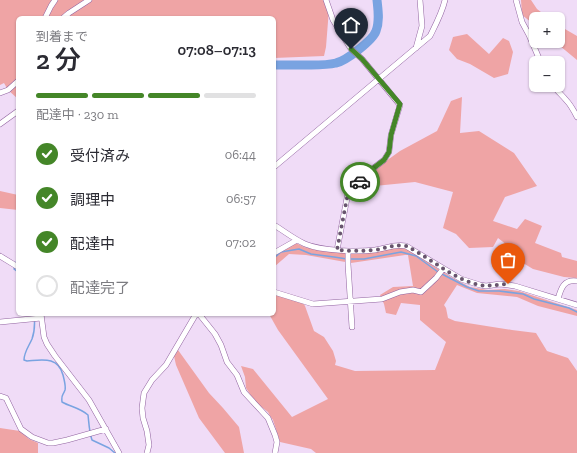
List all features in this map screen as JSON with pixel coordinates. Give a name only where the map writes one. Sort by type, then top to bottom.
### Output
[{"type":"street","points":[[46,16],[55,0]]},
{"type":"street","points":[[65,16],[89,0]]},
{"type":"street","points":[[326,0],[333,20],[351,49],[362,59],[400,104],[391,135],[389,152],[384,160],[371,170],[348,193],[337,250]]},
{"type":"street","points":[[415,48],[422,26],[420,0]]},
{"type":"street","points":[[276,165],[430,36],[437,23],[445,0]]},
{"type":"street","points":[[516,0],[522,22],[538,56]]},
{"type":"street","points":[[0,93],[8,90],[16,83]]},
{"type":"street","points":[[558,92],[568,101],[577,117]]},
{"type":"street","points":[[0,124],[16,112]]},
{"type":"street","points":[[276,226],[307,245],[322,249],[348,251],[376,250],[395,245],[406,246],[461,279],[486,286],[508,284],[577,305]]},
{"type":"street","points":[[276,252],[297,240]]},
{"type":"street","points":[[348,251],[352,327]]},
{"type":"street","points":[[0,256],[16,265]]},
{"type":"street","points":[[276,293],[313,304],[382,299],[400,292],[413,290],[421,292],[436,278],[443,268]]},
{"type":"street","points":[[558,299],[564,284],[571,281],[577,281]]},
{"type":"street","points":[[0,322],[41,316],[44,338],[47,344],[90,400],[119,453]]},
{"type":"street","points":[[147,453],[149,445],[142,408],[144,393],[152,380],[166,365],[195,316]]},
{"type":"street","points":[[201,316],[215,334],[227,362],[237,375],[244,392],[268,418],[277,442],[275,453]]},
{"type":"street","points":[[0,396],[6,398],[21,429],[32,438],[48,443],[66,440],[106,429]]},
{"type":"shaded area","points":[[0,0],[326,0],[329,9],[324,56],[276,58],[276,16],[16,16],[16,97],[8,90],[4,83],[0,85]]},
{"type":"shaded area","points":[[521,0],[531,0],[541,12],[529,12],[529,20],[522,15]]},
{"type":"shaded area","points":[[565,29],[577,36],[577,60],[562,48],[565,48]]},
{"type":"shaded area","points":[[467,34],[489,54],[503,38],[509,41],[513,52],[508,74],[494,78],[470,64],[457,59],[449,50],[453,37]]},
{"type":"shaded area","points":[[462,97],[460,133],[479,131],[514,153],[537,186],[505,197],[493,221],[517,229],[525,219],[542,226],[535,243],[561,253],[562,257],[577,261],[577,278],[564,277],[533,269],[523,263],[515,249],[498,238],[493,247],[469,248],[456,234],[443,228],[453,192],[415,182],[354,188],[364,177],[400,151],[437,131],[451,101]]},
{"type":"shaded area","points":[[0,191],[16,195],[16,210],[0,208]]},
{"type":"shaded area","points":[[296,243],[304,247],[321,251],[363,254],[399,247],[405,248],[451,277],[470,287],[488,290],[505,289],[519,291],[577,310],[577,316],[538,306],[517,297],[477,293],[457,285],[444,305],[448,318],[455,321],[536,333],[547,351],[568,358],[577,371],[577,453],[316,453],[311,449],[280,442],[273,420],[268,412],[255,402],[246,388],[245,377],[241,366],[253,369],[292,417],[328,399],[278,330],[270,316],[276,316],[276,291],[299,297],[305,306],[314,331],[324,337],[333,351],[336,361],[335,365],[355,371],[435,370],[446,342],[420,320],[420,305],[401,303],[396,315],[386,313],[380,295],[393,287],[413,286],[408,255],[351,263],[306,255],[289,254],[276,265],[276,253]]},
{"type":"shaded area","points":[[178,350],[209,393],[239,427],[244,453],[225,453],[199,418],[176,365],[174,356]]},
{"type":"shaded area","points":[[0,428],[20,431],[29,439],[38,443],[38,453],[0,453]]},
{"type":"waterway","points":[[276,65],[327,65],[336,63],[346,58],[365,45],[374,35],[378,19],[377,0]]},
{"type":"waterway","points":[[276,256],[281,252],[299,249],[311,254],[347,259],[364,259],[401,252],[416,256],[438,272],[467,287],[479,291],[499,291],[523,294],[534,299],[569,308],[577,312]]},
{"type":"waterway","points":[[16,263],[14,269],[16,270]]},
{"type":"waterway","points":[[34,316],[34,333],[24,360],[49,360],[61,369],[65,385],[62,402],[88,415],[92,440],[109,448],[115,453]]},
{"type":"way so far","points":[[360,182],[348,193],[337,250],[362,251],[376,250],[395,245],[406,246],[461,279],[486,286],[508,284]]},
{"type":"route","points":[[351,49],[362,59],[400,104],[391,135],[389,152],[384,160],[371,170],[360,182]]}]
